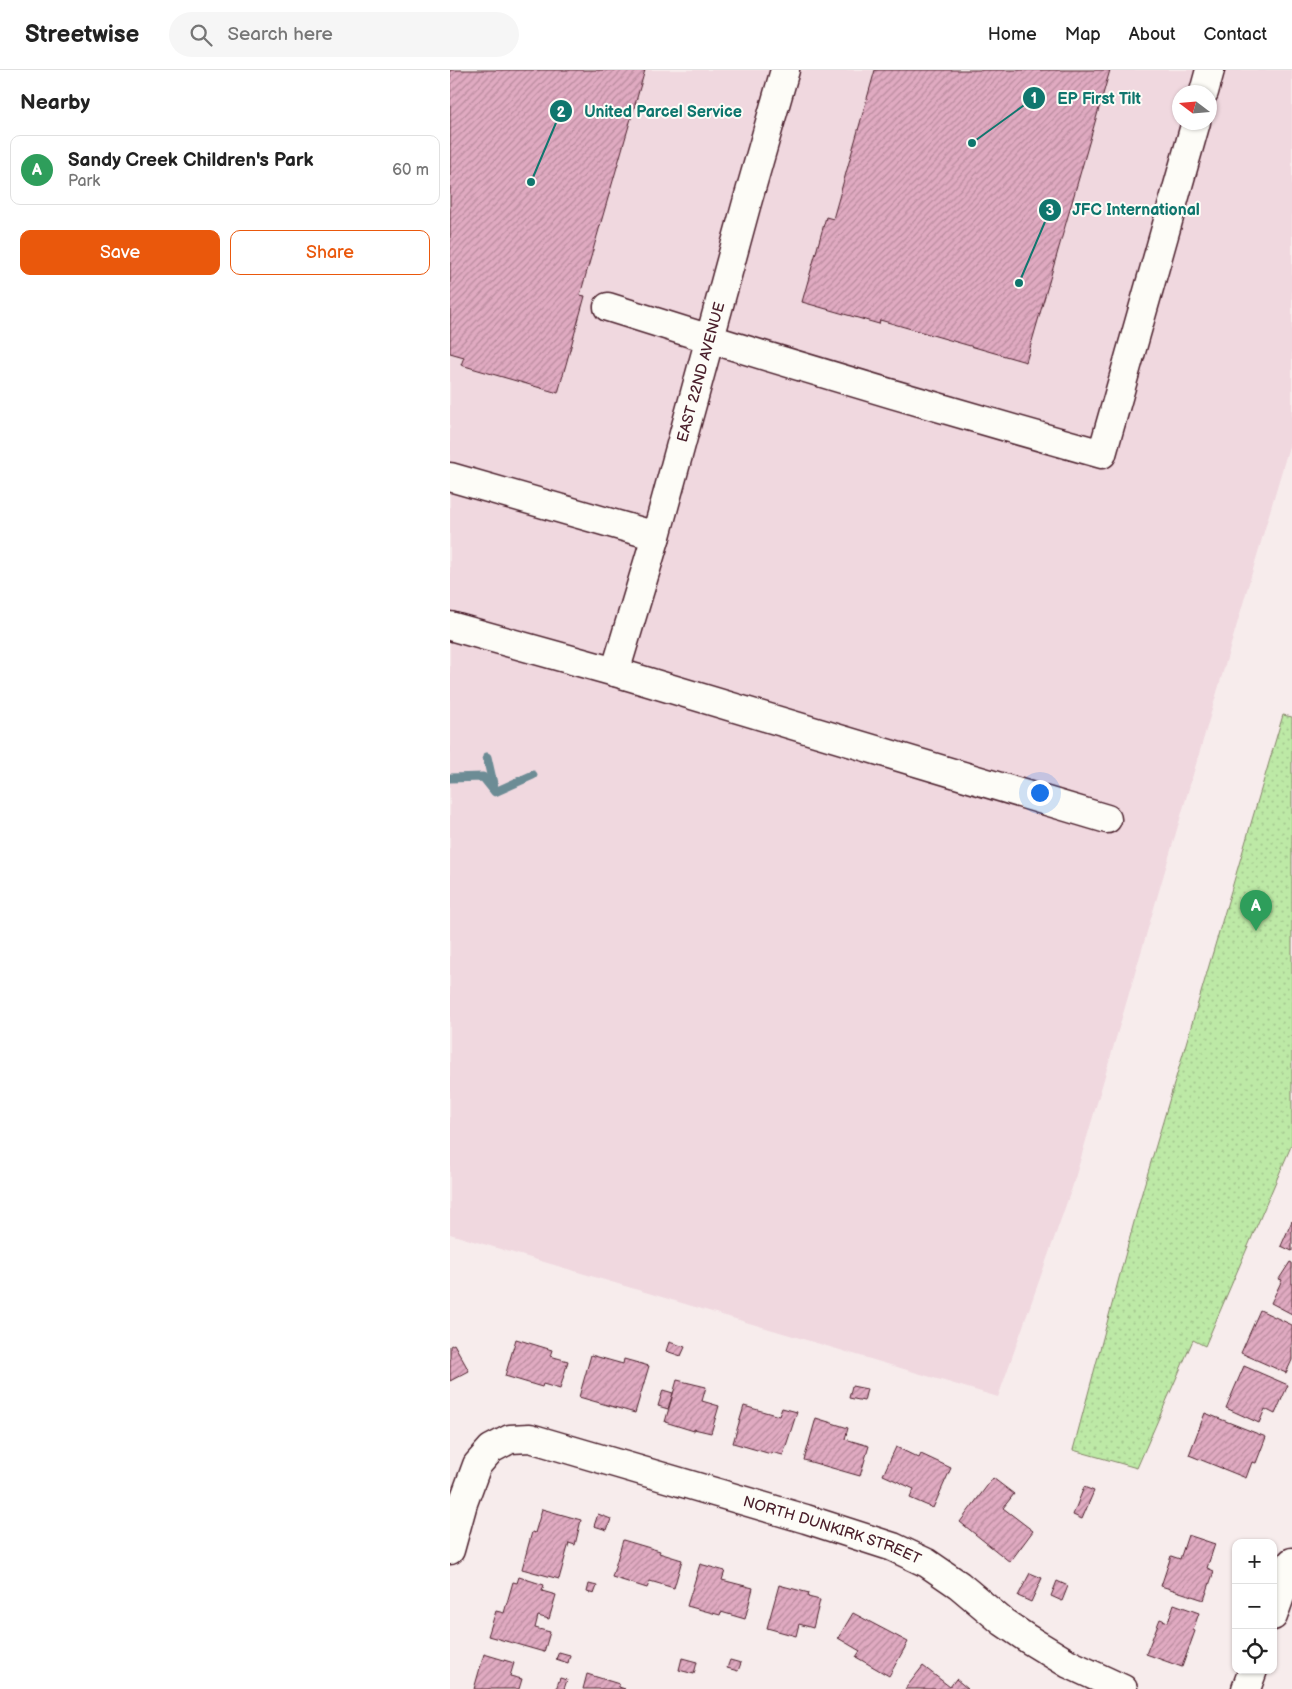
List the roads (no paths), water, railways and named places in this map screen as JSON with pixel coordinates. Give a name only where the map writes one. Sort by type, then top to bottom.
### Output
[{"type":"street","name":"EAST 22ND AVENUE","points":[[615,672],[656,536],[785,70]]},
{"type":"street","points":[[1206,85],[1210,70]]},
{"type":"street","points":[[608,307],[710,340],[1102,454],[1194,130]]},
{"type":"street","points":[[450,477],[656,536]]},
{"type":"street","points":[[450,626],[615,672],[1107,819]]},
{"type":"street","name":"NORTH DUNKIRK STREET","points":[[450,1550],[476,1465],[491,1449],[510,1439],[530,1438],[806,1519],[893,1547],[927,1562],[1028,1639],[1069,1664],[1124,1689]]},
{"type":"street","points":[[1277,1605],[1292,1562]]},
{"type":"street","points":[[1246,1689],[1252,1674]]},
{"type":"waterway","points":[[487,757],[494,788]]},
{"type":"waterway","points":[[450,778],[483,777],[495,792],[533,775]]},
{"type":"place","name":"EP First Tilt","points":[[972,143]]},
{"type":"place","name":"United Parcel Service","points":[[531,182]]},
{"type":"place","name":"JFC International","points":[[1019,283]]},
{"type":"place","name":"Sandy Creek Children's Park","points":[[1256,931]]}]
